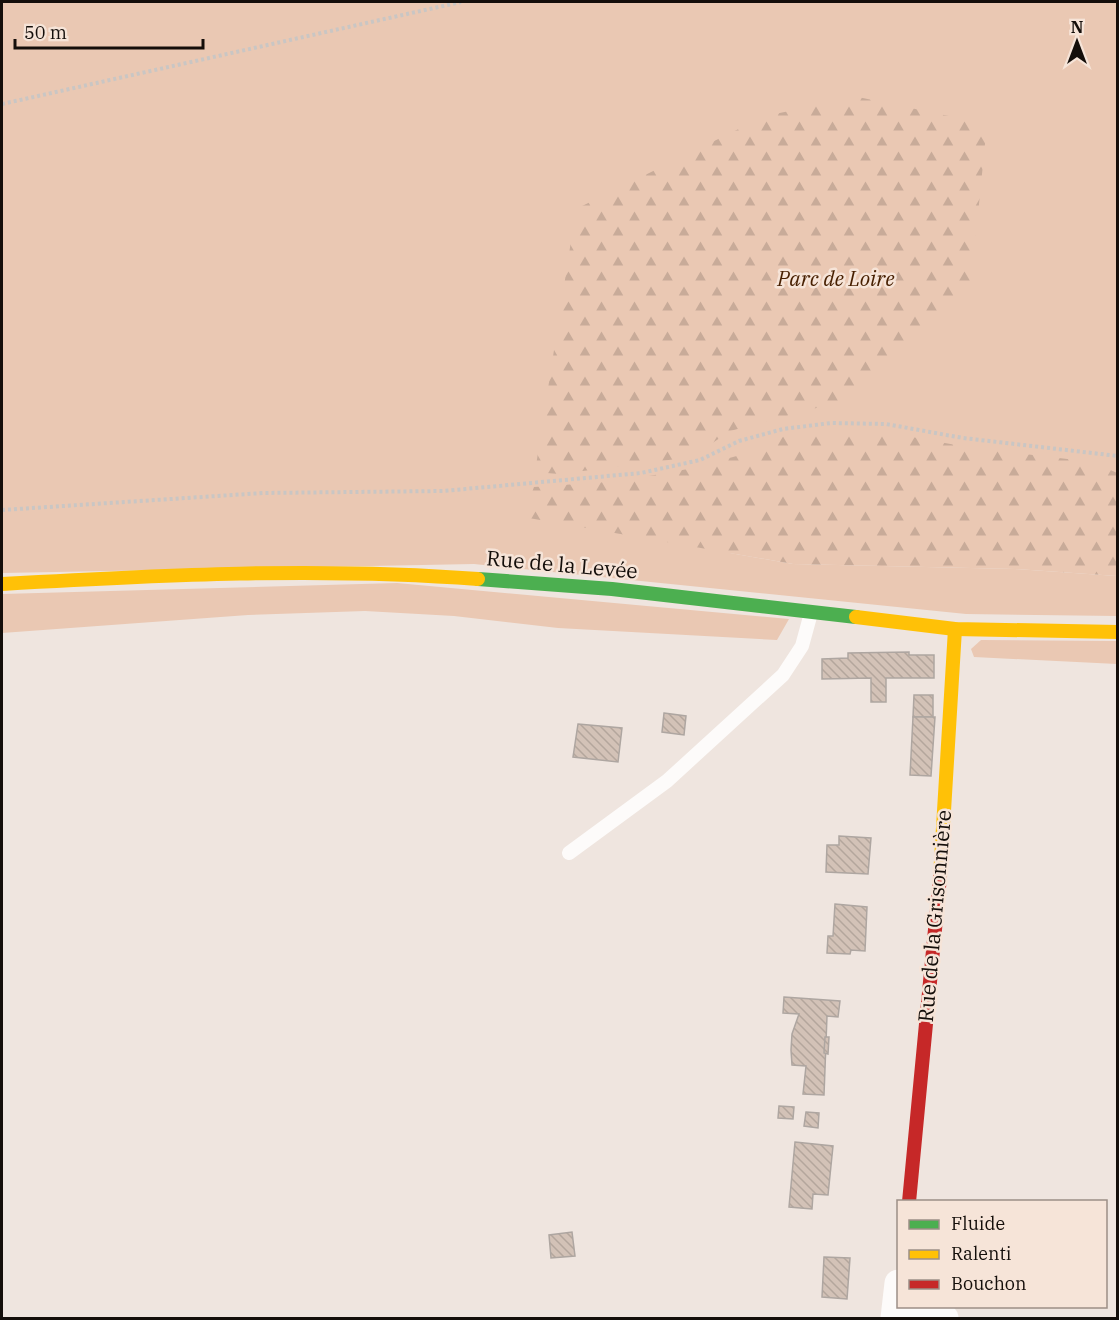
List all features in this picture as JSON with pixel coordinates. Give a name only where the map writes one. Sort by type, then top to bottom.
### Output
[{"type":"street","name":"Rue de la Levée","points":[[2,584],[172,574],[401,573],[612,589],[955,629],[1118,632]]},
{"type":"street","name":"Rue de la Grisonnière","points":[[909,1200],[941,867],[955,629]]},
{"type":"street","points":[[915,1308],[945,1318]]},
{"type":"lane","points":[[569,853],[667,781],[783,675],[802,646],[811,613]]},
{"type":"path","points":[[2,104],[460,2]]},
{"type":"path","points":[[2,510],[263,493],[443,491],[641,473],[700,460],[739,441],[783,429],[831,423],[886,424],[963,438],[1118,456]]},
{"type":"green space","name":"Parc de Loire","points":[[2,2],[1117,2],[1117,570],[730,553],[793,564],[1015,569],[1117,576],[1117,616],[966,614],[474,564],[2,573]]},
{"type":"green space","points":[[858,97],[987,124],[970,294],[924,325],[850,399],[730,431],[692,457],[559,474],[535,472],[576,209],[765,116]]},
{"type":"green space","points":[[796,431],[880,431],[972,448],[1093,462],[1117,473],[1117,576],[1015,569],[793,564],[523,517],[534,487],[621,481],[688,469],[748,453]]},
{"type":"green space","points":[[397,583],[789,619],[777,640],[558,628],[454,616],[365,611],[248,615],[2,633],[2,594]]},
{"type":"green space","points":[[981,640],[1117,641],[1117,664],[974,657],[971,649]]},
{"type":"building","points":[[909,652],[909,655],[934,655],[934,678],[886,678],[886,702],[871,702],[871,678],[822,679],[822,659],[848,658],[848,653]]},
{"type":"building","points":[[914,695],[933,695],[933,717],[913,717]]},
{"type":"building","points":[[664,713],[686,716],[684,735],[662,732]]},
{"type":"building","points":[[913,717],[935,717],[931,776],[910,775]]},
{"type":"building","points":[[578,724],[622,728],[618,762],[573,757]]},
{"type":"building","points":[[839,836],[871,838],[868,874],[826,872],[827,845],[839,845]]},
{"type":"building","points":[[835,904],[867,907],[865,951],[851,950],[850,954],[827,953],[828,936],[833,936]]},
{"type":"building","points":[[784,997],[840,1001],[838,1017],[827,1016],[824,1095],[803,1094],[806,1066],[792,1065],[791,1050],[792,1034],[799,1014],[783,1013]]},
{"type":"building","points":[[825,1037],[829,1037],[828,1054],[824,1053]]},
{"type":"building","points":[[779,1106],[794,1107],[793,1119],[778,1118]]},
{"type":"building","points":[[806,1112],[819,1113],[818,1128],[804,1126]]},
{"type":"building","points":[[795,1142],[833,1146],[828,1195],[813,1194],[812,1209],[789,1207]]},
{"type":"building","points":[[572,1232],[575,1256],[551,1258],[549,1235]]},
{"type":"building","points":[[824,1257],[850,1258],[847,1299],[822,1297]]},
{"type":"traffic: fast","points":[[478,579],[612,589],[856,617]]},
{"type":"traffic: slow","points":[[2,584],[180,575],[299,573],[359,573],[478,579]]},
{"type":"traffic: slow","points":[[856,617],[955,629],[1118,632]]},
{"type":"traffic: slow","points":[[940,877],[955,629]]},
{"type":"traffic: jam","points":[[909,1200],[940,877]]}]
